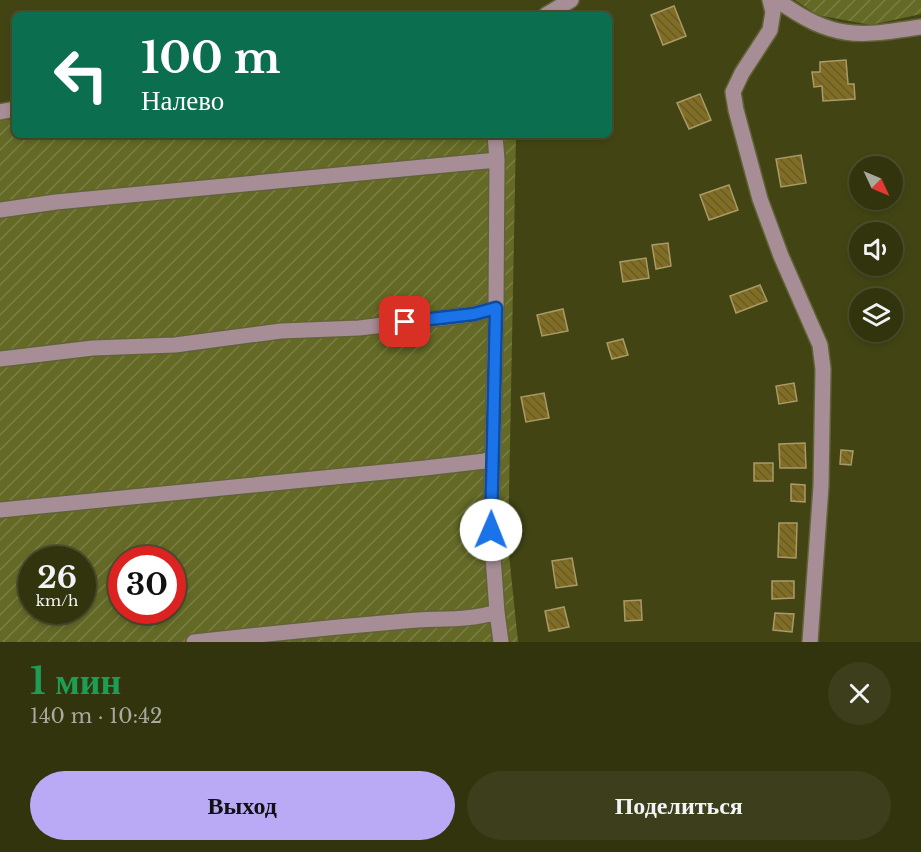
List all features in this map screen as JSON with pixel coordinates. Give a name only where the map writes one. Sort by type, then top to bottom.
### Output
[{"type":"street","points":[[551,12],[571,0]]},
{"type":"street","points":[[770,0],[773,12],[770,30],[742,73],[733,92],[760,199],[781,256],[820,345],[823,369],[821,486],[810,642]]},
{"type":"street","points":[[777,0],[823,27],[846,34],[875,34],[921,27]]},
{"type":"street","points":[[495,138],[496,308],[491,530],[501,642]]},
{"type":"street","points":[[0,210],[68,201],[497,160]]},
{"type":"street","points":[[0,359],[93,348],[175,345],[280,331],[359,328],[474,314],[496,308]]},
{"type":"street","points":[[0,510],[425,468],[492,458]]},
{"type":"street","points":[[194,642],[319,628],[435,618],[482,617],[497,612]]},
{"type":"green space","points":[[795,0],[921,0],[921,14],[871,25],[817,15]]},
{"type":"green space","points":[[12,119],[12,138],[516,138],[508,545],[518,642],[0,642],[0,120]]},
{"type":"building","points":[[674,6],[686,36],[663,45],[651,15]]},
{"type":"building","points":[[846,60],[848,84],[854,84],[855,99],[823,101],[822,86],[814,87],[812,72],[820,72],[820,62]]},
{"type":"building","points":[[700,94],[711,120],[689,129],[677,103]]},
{"type":"building","points":[[801,155],[806,183],[781,187],[776,159]]},
{"type":"building","points":[[729,185],[738,210],[709,220],[700,195]]},
{"type":"building","points":[[668,243],[671,266],[656,269],[652,245]]},
{"type":"building","points":[[646,258],[649,278],[623,282],[620,262]]},
{"type":"building","points":[[760,285],[767,301],[736,313],[730,296]]},
{"type":"building","points":[[563,309],[568,331],[542,336],[537,315]]},
{"type":"building","points":[[623,339],[628,355],[612,359],[607,343]]},
{"type":"building","points":[[794,383],[797,401],[779,404],[776,386]]},
{"type":"building","points":[[544,393],[549,418],[526,422],[521,397]]},
{"type":"building","points":[[805,443],[806,468],[780,468],[779,444]]},
{"type":"building","points":[[841,450],[853,451],[851,465],[840,464]]},
{"type":"building","points":[[754,463],[773,463],[773,481],[754,481]]},
{"type":"building","points":[[791,484],[805,485],[805,502],[791,501]]},
{"type":"building","points":[[779,523],[797,523],[796,558],[778,557]]},
{"type":"building","points":[[572,558],[577,585],[556,588],[552,561]]},
{"type":"building","points":[[772,581],[794,581],[794,598],[772,599]]},
{"type":"building","points":[[641,600],[642,620],[625,621],[624,601]]},
{"type":"building","points":[[564,607],[569,627],[549,631],[545,611]]},
{"type":"building","points":[[775,613],[794,614],[792,632],[773,630]]},
{"type":"route","points":[[405,322],[474,314],[496,308],[491,530]]}]
